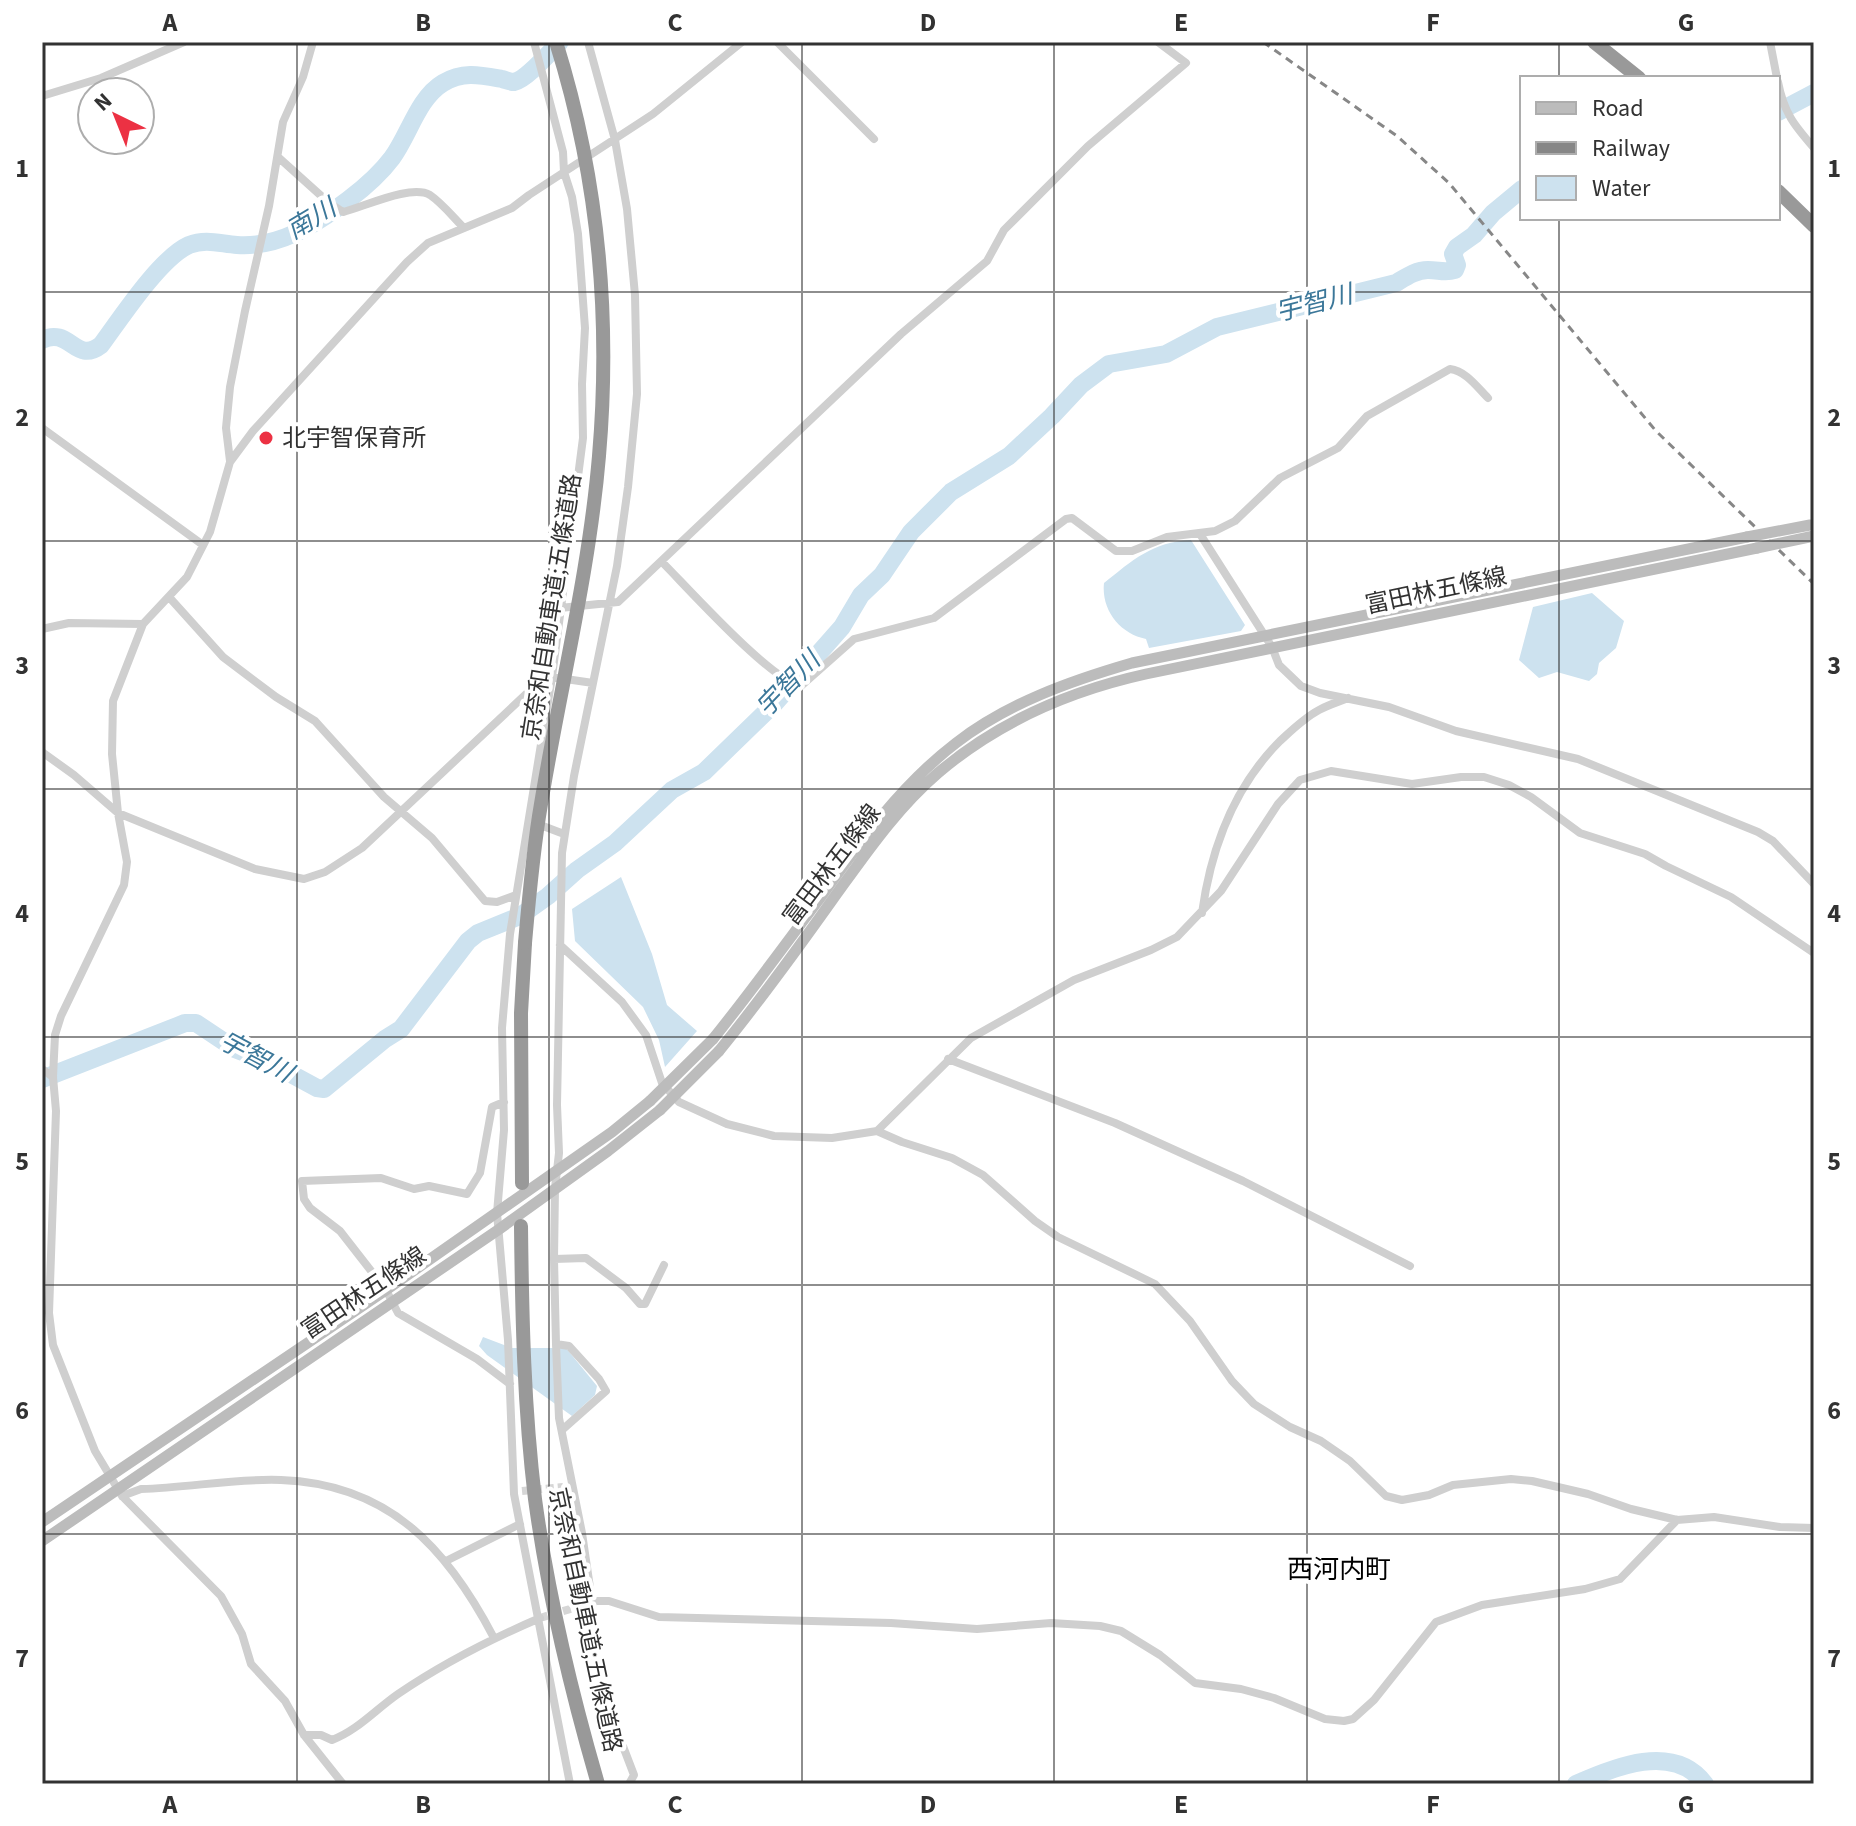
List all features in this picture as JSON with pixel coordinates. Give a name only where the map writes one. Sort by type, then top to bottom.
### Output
[{"type":"highway","name":"京奈和自動車道;五條道路","points":[[522,1183],[521,1013],[525,943],[541,806],[590,530],[599,458],[603,383],[600,252],[580,130],[556,42]]},
{"type":"highway","points":[[1594,42],[1636,76]]},
{"type":"highway","points":[[1780,193],[1814,226]]},
{"type":"highway","name":"京奈和自動車道;五條道路","points":[[521,1226],[516,1341],[525,1390],[535,1500],[581,1726],[598,1784]]},
{"type":"main road","name":"富田林五條線","points":[[42,1541],[120,1492],[650,1101],[713,1039],[864,837],[929,765],[958,741],[997,716],[1064,684],[1132,663],[1747,537],[1813,528]]},
{"type":"main road","name":"富田林五條線","points":[[42,1522],[389,1296],[498,1230],[660,1110],[719,1051],[759,1002],[902,808],[936,775],[1001,727],[1081,691],[1114,681],[1757,548],[1813,528]]},
{"type":"street","points":[[42,96],[101,78],[184,42]]},
{"type":"street","points":[[230,462],[226,428],[230,387],[283,122],[303,77],[313,42]]},
{"type":"street","points":[[588,42],[615,140],[631,238],[637,379],[628,487],[562,853],[554,1259],[556,1344],[559,1418],[567,1485],[592,1601],[599,1678],[634,1775],[629,1784]]},
{"type":"street","points":[[343,1784],[304,1735],[285,1701],[251,1664],[242,1634],[221,1596],[120,1492],[95,1451],[53,1345],[49,1299],[56,1111],[53,1077],[55,1035],[61,1016],[124,885],[127,862],[112,754],[113,701],[143,624],[187,577],[210,532],[230,462],[253,431],[407,262],[428,243],[512,208],[678,96],[742,42]]},
{"type":"street","points":[[777,42],[874,139]]},
{"type":"street","points":[[560,608],[618,602],[901,334],[987,261],[1004,230],[1088,146],[1186,63],[1158,42]]},
{"type":"street","points":[[1770,42],[1777,76]]},
{"type":"street","points":[[535,43],[558,131],[578,234],[585,328],[583,438],[552,677],[510,934],[502,1028],[504,1102],[497,1213],[516,1341],[510,1384],[520,1524],[570,1784]]},
{"type":"street","points":[[1780,91],[1791,122],[1814,148]]},
{"type":"street","points":[[278,157],[343,212],[391,196],[417,192],[429,194],[463,227]]},
{"type":"street","points":[[662,562],[764,663],[785,680],[801,686],[854,639],[934,618],[1066,519],[1072,518],[1116,551],[1132,551],[1167,537],[1215,531],[1235,521],[1280,478],[1338,448],[1367,416],[1450,369],[1467,377],[1488,398]]},
{"type":"street","points":[[42,428],[203,545]]},
{"type":"street","points":[[1200,534],[1272,647],[1279,665],[1301,686],[1389,707],[1456,731],[1578,759],[1758,832],[1773,841],[1814,884]]},
{"type":"street","points":[[169,597],[223,657],[276,697],[315,721],[374,787],[440,847],[485,901],[497,902],[516,895]]},
{"type":"street","points":[[42,629],[69,623],[143,624]]},
{"type":"street","points":[[42,752],[118,813],[255,869],[304,879],[325,872],[362,848],[539,682],[552,677],[593,683]]},
{"type":"street","points":[[1201,914],[1214,849],[1239,794],[1254,770],[1299,724],[1318,710],[1348,698]]},
{"type":"street","points":[[877,1131],[971,1038],[1062,986],[1177,937],[1221,891],[1278,804],[1300,780],[1331,771],[1412,784],[1484,777],[1509,785],[1580,833],[1645,854],[1731,897],[1814,953]]},
{"type":"street","points":[[527,819],[564,834]]},
{"type":"street","points":[[560,945],[622,1002],[646,1035],[662,1083],[679,1102],[727,1124],[774,1136],[832,1138],[877,1131],[983,1175],[1058,1237],[1155,1284],[1190,1321],[1232,1381],[1254,1404],[1350,1461],[1393,1500],[1429,1495],[1453,1485],[1511,1479],[1588,1494],[1677,1520],[1714,1517],[1780,1527],[1814,1528]]},
{"type":"street","points":[[948,1059],[1129,1129],[1243,1181],[1410,1266]]},
{"type":"street","points":[[42,1069],[53,1077]]},
{"type":"street","points":[[504,1102],[492,1107],[480,1173],[467,1194],[429,1186],[414,1189],[381,1178],[302,1181],[304,1199],[310,1208],[340,1231],[389,1296],[398,1313],[477,1359],[510,1384]]},
{"type":"street","points":[[554,1259],[586,1258],[626,1288],[640,1304],[645,1304],[664,1265]]},
{"type":"street","points":[[556,1344],[569,1346],[606,1391],[562,1430]]},
{"type":"street","points":[[120,1492],[248,1481],[309,1482],[353,1492],[373,1500],[399,1517],[446,1561],[475,1602],[494,1638]]},
{"type":"street","points":[[580,1606],[592,1601],[609,1601],[659,1617],[891,1623],[977,1629],[1051,1623],[1100,1626],[1121,1631],[1160,1655],[1195,1683],[1241,1689],[1274,1698],[1325,1719],[1344,1721],[1353,1719],[1374,1700],[1436,1622],[1482,1605],[1585,1589],[1620,1579],[1677,1520]]},
{"type":"street","points":[[446,1561],[520,1524]]},
{"type":"street","points":[[304,1735],[321,1735],[332,1740],[349,1734],[397,1695],[494,1638],[540,1618]]},
{"type":"water","points":[[1191,540],[1245,625],[1241,631],[1149,648],[1146,639],[1128,632],[1114,619],[1106,602],[1104,583],[1154,548]]},
{"type":"water","points":[[1592,593],[1624,621],[1616,648],[1599,663],[1597,674],[1589,681],[1557,672],[1539,678],[1519,660],[1533,607]]},
{"type":"water","points":[[621,877],[652,954],[667,1005],[697,1031],[665,1067],[659,1040],[643,1007],[575,941],[572,909]]},
{"type":"water","points":[[483,1337],[512,1348],[566,1348],[597,1386],[595,1395],[572,1416],[487,1355],[479,1346]]},
{"type":"waterway","name":"南川","points":[[42,340],[59,338],[85,351],[101,345],[154,275],[189,245],[207,242],[237,245],[268,243],[310,226],[336,209],[382,170],[398,149],[427,98],[443,83],[472,75],[514,82],[531,71],[560,42]]},
{"type":"waterway","name":"宇智川","points":[[1780,111],[1814,93]]},
{"type":"waterway","name":"宇智川","points":[[42,1079],[185,1023],[196,1023],[235,1049],[324,1089],[401,1029],[468,941],[478,933],[520,916],[548,896],[615,843],[672,790],[704,772],[775,703],[842,627],[861,595],[882,575],[911,532],[951,492],[1009,456],[1081,385],[1109,364],[1166,354],[1217,327],[1396,283],[1419,271],[1455,270],[1457,265],[1453,254],[1457,247],[1520,191]]},
{"type":"waterway","points":[[1576,1784],[1625,1765],[1661,1761],[1692,1771],[1705,1784]]},
{"type":"tunnel","points":[[522,1491],[563,1487]]},
{"type":"tunnel","points":[[540,1618],[580,1606]]},
{"type":"railway","points":[[1263,42],[1397,136],[1449,183],[1656,431],[1814,584]]},
{"type":"place","name":"北宇智保育所","points":[[266,438]]},
{"type":"district","name":"西河内町","points":[[1339,1569]]}]
